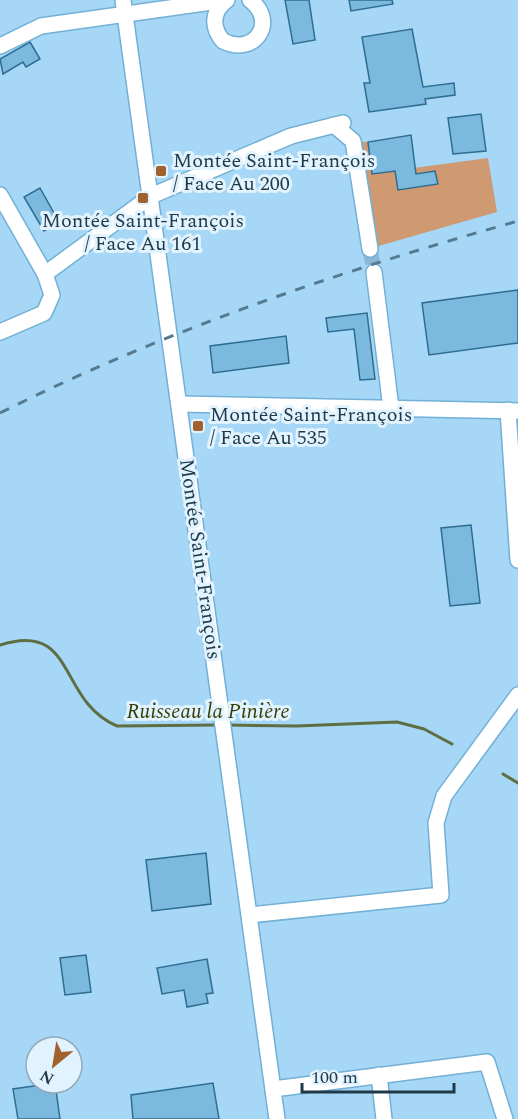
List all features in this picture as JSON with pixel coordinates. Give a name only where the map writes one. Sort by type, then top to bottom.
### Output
[{"type":"street","points":[[227,0],[216,11],[215,27],[223,41],[239,46],[255,40],[262,26],[261,11],[250,0]]},
{"type":"street","points":[[0,46],[41,26],[124,7],[227,0]]},
{"type":"street","name":"Montée Saint-François","points":[[124,7],[222,702],[277,1119]]},
{"type":"street","points":[[45,274],[151,196],[291,136],[339,124],[352,141],[370,249]]},
{"type":"street","points":[[0,195],[45,274],[52,295],[44,313],[0,332]]},
{"type":"street","points":[[374,272],[391,408]]},
{"type":"street","points":[[180,404],[513,411],[518,560]]},
{"type":"street","points":[[250,915],[441,895],[436,823],[444,796],[518,695]]},
{"type":"street","points":[[273,1089],[487,1062],[505,1119]]},
{"type":"street","points":[[379,1075],[384,1119]]},
{"type":"shaded area","points":[[360,142],[368,142],[373,174],[395,171],[398,190],[438,183],[435,171],[400,176],[399,170],[488,158],[497,212],[375,247]]},
{"type":"building","points":[[285,0],[309,0],[315,40],[293,44]]},
{"type":"building","points":[[349,0],[392,0],[393,4],[351,11]]},
{"type":"building","points":[[412,29],[423,87],[454,83],[455,95],[425,99],[426,104],[369,112],[364,83],[370,83],[362,37]]},
{"type":"building","points":[[30,42],[40,59],[26,67],[23,62],[3,74],[0,59]]},
{"type":"building","points":[[481,114],[486,151],[453,154],[448,118]]},
{"type":"building","points":[[411,135],[416,174],[435,171],[438,184],[398,190],[395,171],[372,174],[368,142]]},
{"type":"building","points":[[40,188],[59,222],[44,231],[24,197]]},
{"type":"building","points":[[518,290],[518,343],[429,355],[422,303]]},
{"type":"building","points":[[367,313],[375,379],[360,380],[354,329],[328,332],[326,318]]},
{"type":"building","points":[[286,336],[289,363],[213,373],[210,346]]},
{"type":"building","points":[[471,525],[480,603],[450,606],[441,528]]},
{"type":"building","points":[[206,853],[211,904],[152,911],[146,860]]},
{"type":"building","points":[[86,955],[91,992],[65,995],[60,958]]},
{"type":"building","points":[[207,959],[213,993],[206,994],[208,1003],[187,1007],[184,990],[162,994],[157,968]]},
{"type":"building","points":[[213,1083],[219,1119],[133,1119],[131,1095]]},
{"type":"building","points":[[24,1087],[24,1095],[57,1095],[60,1119],[18,1119],[13,1089]]},
{"type":"waterway","name":"Ruisseau la Pinière","points":[[0,645],[25,640],[42,644],[55,653],[84,699],[98,714],[117,726],[219,725]]},
{"type":"waterway","name":"Ruisseau la Pinière","points":[[228,725],[297,726],[397,722],[424,729],[452,744]]},
{"type":"waterway","name":"Ruisseau la Pinière","points":[[503,774],[518,783]]},
{"type":"tunnel","points":[[370,249],[374,272]]},
{"type":"railway","points":[[0,413],[126,355],[254,305],[385,260],[518,221]]},
{"type":"place","name":"Montée Saint-François / Face Au 200","points":[[161,171]]},
{"type":"place","name":"Montée Saint-François / Face Au 161","points":[[143,198]]},
{"type":"place","name":"Montée Saint-François / Face Au 535","points":[[198,426]]}]
